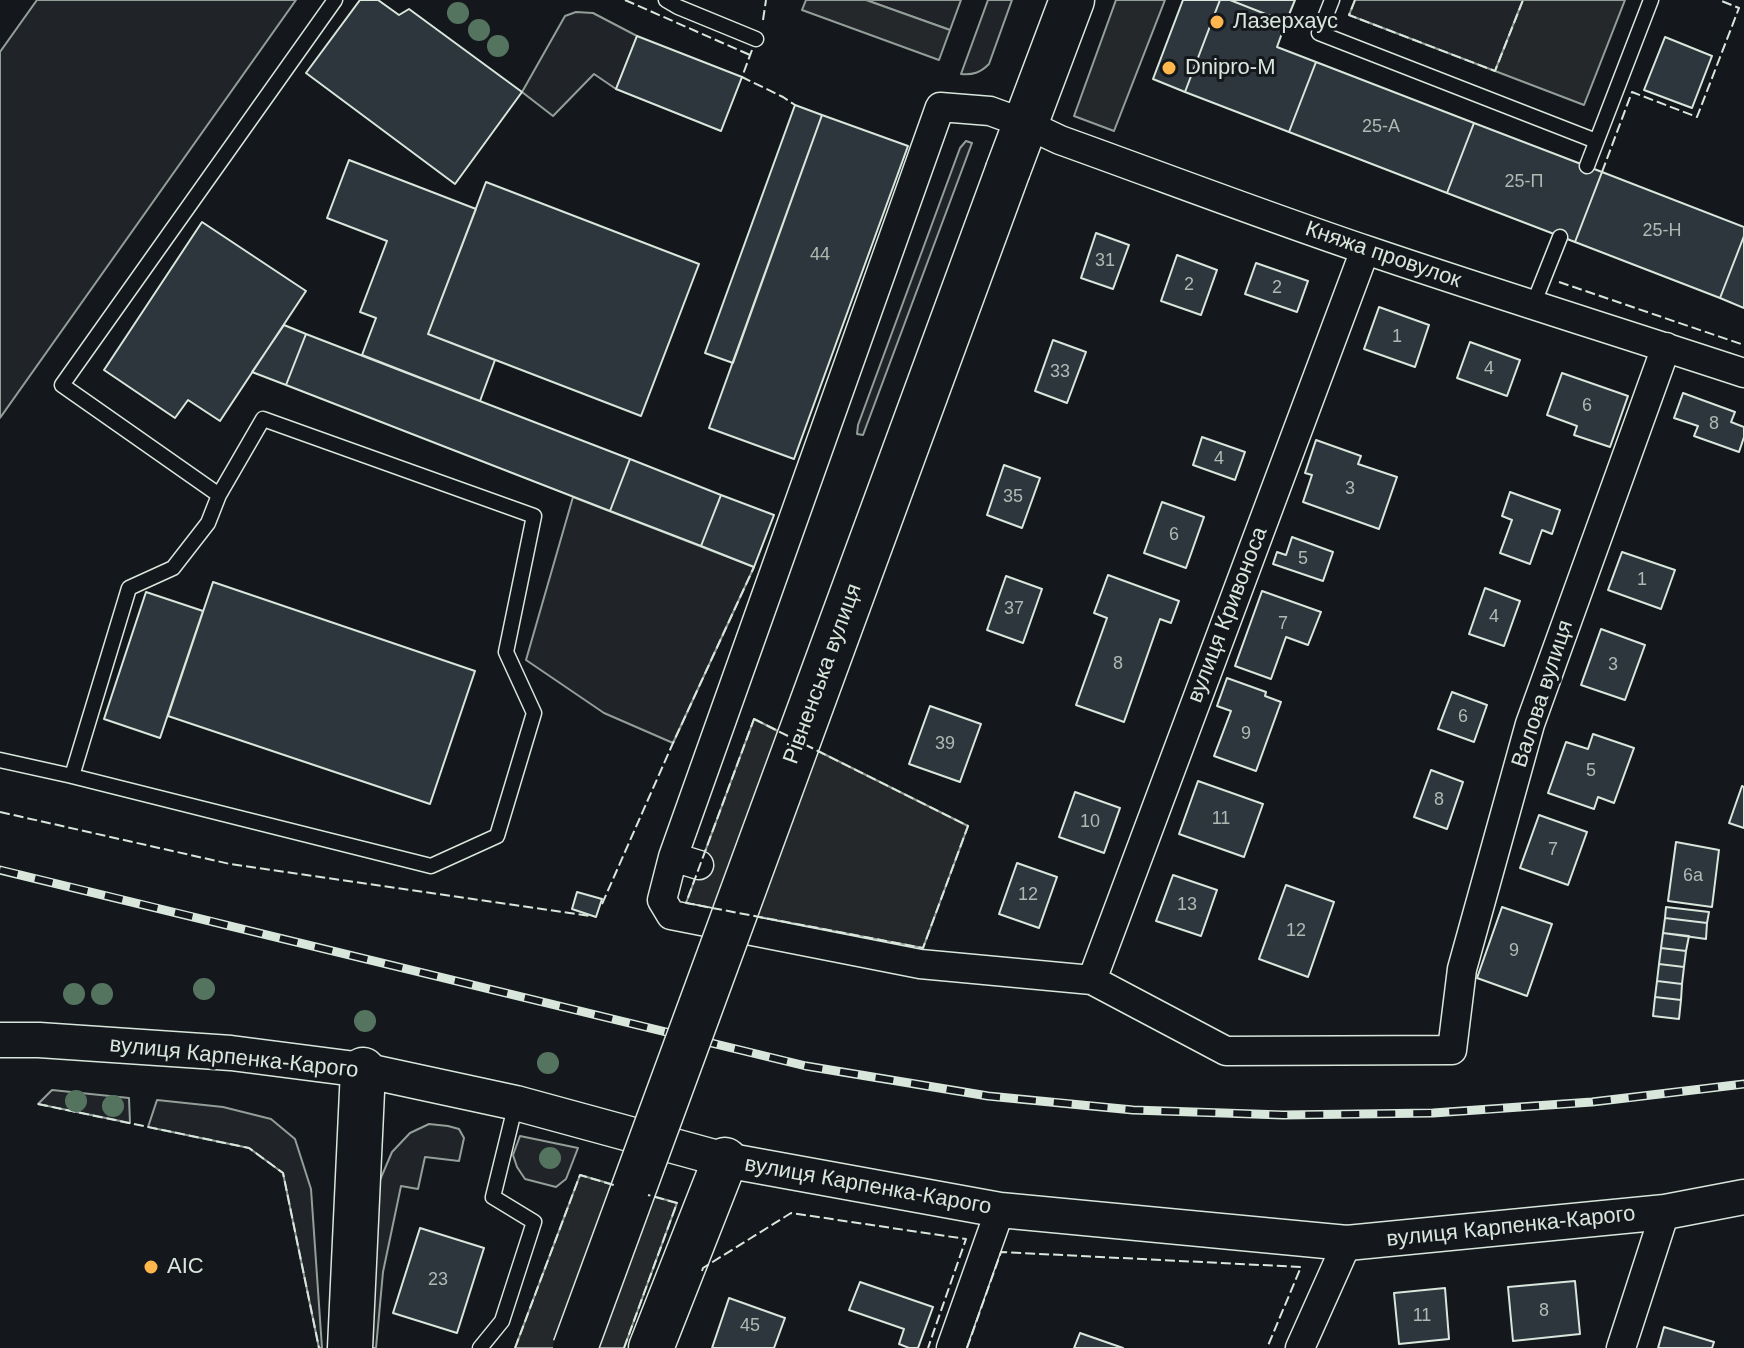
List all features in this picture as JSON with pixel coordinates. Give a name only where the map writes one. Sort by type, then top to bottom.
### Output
[{"type":"main road","name":"Рівненська вулиця","points":[[575,1348],[1072,0]]},
{"type":"main road","points":[[350,1348],[363,1070]]},
{"type":"main road","points":[[651,1348],[725,1160]]},
{"type":"street","name":"Княжа провулок","points":[[1092,980],[920,964],[671,915],[662,900],[686,861],[940,107],[990,111],[1365,250],[1744,373]]},
{"type":"street","name":"вулиця Кривоноса","points":[[1092,980],[1365,250]]},
{"type":"street","name":"Валова вулиця","points":[[1092,980],[1226,1051],[1452,1050],[1462,969],[1530,724],[1666,347]]},
{"type":"street","name":"вулиця Карпенка-Карого","points":[[0,1040],[231,1053],[363,1070],[516,1103],[725,1160],[1000,1210],[1347,1243],[1665,1212],[1744,1197]]},
{"type":"street","points":[[951,1348],[1000,1210]]},
{"type":"street","points":[[1621,1348],[1665,1212]]},
{"type":"street","points":[[1300,1348],[1347,1243]]},
{"type":"lane","points":[[219,495],[62,385],[335,0]]},
{"type":"lane","points":[[666,0],[756,39]]},
{"type":"lane","points":[[1332,0],[1319,33],[1596,141]]},
{"type":"lane","points":[[1587,166],[1651,0]]},
{"type":"lane","points":[[1533,305],[1560,237]]},
{"type":"lane","points":[[0,760],[431,866],[497,836],[534,713],[506,652],[534,516],[263,419],[219,495],[208,523],[173,568],[129,588],[72,776]]},
{"type":"lane","points":[[480,1348],[502,1321],[534,1222],[493,1197],[516,1103]]},
{"type":"shaded area","points":[[37,0],[296,0],[0,418],[0,52]]},
{"type":"shaded area","points":[[806,0],[866,0],[950,30],[939,60],[802,10]]},
{"type":"shaded area","points":[[866,0],[961,0],[950,30]]},
{"type":"shaded area","points":[[988,0],[1012,0],[989,64],[976,73],[961,74]]},
{"type":"shaded area","points":[[1116,0],[1165,0],[1114,131],[1074,116]]},
{"type":"shaded area","points":[[1355,0],[1523,0],[1495,71],[1349,15]]},
{"type":"shaded area","points":[[1523,0],[1625,0],[1584,105],[1495,71]]},
{"type":"shaded area","points":[[576,12],[593,13],[637,36],[616,89],[594,74],[553,116],[522,92],[565,16]]},
{"type":"shaded area","points":[[966,141],[972,143],[863,435],[857,434],[960,148]]},
{"type":"shaded area","points":[[573,497],[754,567],[673,743],[604,713],[526,660]]},
{"type":"shaded area","points":[[754,719],[968,826],[923,948],[686,903]]},
{"type":"shaded area","points":[[52,1090],[129,1098],[130,1123],[38,1104]]},
{"type":"shaded area","points":[[157,1100],[223,1107],[271,1119],[295,1139],[311,1189],[322,1348],[319,1348],[283,1173],[249,1148],[148,1127]]},
{"type":"shaded area","points":[[429,1124],[459,1129],[464,1138],[459,1161],[425,1157],[418,1189],[401,1186],[383,1272],[376,1348],[369,1348],[380,1180],[392,1152],[410,1133]]},
{"type":"shaded area","points":[[520,1136],[578,1148],[566,1179],[556,1187],[525,1179],[513,1155]]},
{"type":"shaded area","points":[[580,1175],[677,1203],[624,1348],[515,1348]]},
{"type":"building","points":[[360,0],[378,0],[399,15],[409,9],[522,92],[455,184],[306,73]]},
{"type":"building","points":[[1183,0],[1220,0],[1185,92],[1153,79]]},
{"type":"building","points":[[1220,0],[1230,0],[1286,22],[1277,47],[1316,62],[1289,132],[1185,92]]},
{"type":"building","points":[[1230,0],[1295,0],[1286,22]]},
{"type":"building","points":[[637,36],[742,77],[721,131],[616,89]]},
{"type":"building","points":[[1665,37],[1712,56],[1692,108],[1644,90]]},
{"type":"building","points":[[1316,62],[1474,123],[1447,193],[1289,132]]},
{"type":"building","points":[[795,105],[822,115],[733,363],[705,353]]},
{"type":"building","points":[[822,115],[908,146],[794,459],[709,428]]},
{"type":"building","points":[[1474,123],[1602,172],[1575,242],[1447,193]]},
{"type":"building","points":[[349,160],[476,209],[428,334],[495,360],[480,401],[362,355],[376,318],[360,312],[387,241],[327,218]]},
{"type":"building","points":[[1602,172],[1744,227],[1744,236],[1720,298],[1575,242]]},
{"type":"building","points":[[486,182],[699,264],[641,416],[428,334]]},
{"type":"building","points":[[202,222],[306,291],[220,421],[188,400],[175,418],[104,370]]},
{"type":"building","points":[[1096,233],[1129,245],[1113,289],[1081,278]]},
{"type":"building","points":[[1744,236],[1744,308],[1720,298]]},
{"type":"building","points":[[1177,255],[1217,270],[1201,315],[1161,301]]},
{"type":"building","points":[[1256,263],[1308,281],[1297,312],[1245,294]]},
{"type":"building","points":[[1379,307],[1429,325],[1415,367],[1364,349]]},
{"type":"building","points":[[284,325],[306,334],[286,385],[252,372]]},
{"type":"building","points":[[306,334],[630,459],[610,511],[286,385]]},
{"type":"building","points":[[1053,340],[1086,352],[1067,403],[1035,391]]},
{"type":"building","points":[[1470,342],[1520,360],[1507,396],[1457,378]]},
{"type":"building","points":[[1562,373],[1628,396],[1610,447],[1574,435],[1577,426],[1547,415]]},
{"type":"building","points":[[1683,393],[1735,412],[1731,422],[1744,427],[1739,452],[1694,436],[1698,426],[1674,418]]},
{"type":"building","points":[[1202,437],[1245,452],[1235,480],[1193,465]]},
{"type":"building","points":[[1316,440],[1361,456],[1358,464],[1397,477],[1379,529],[1303,502],[1312,475],[1305,473]]},
{"type":"building","points":[[630,459],[721,495],[701,546],[610,511]]},
{"type":"building","points":[[1004,465],[1040,478],[1022,528],[987,515]]},
{"type":"building","points":[[1510,492],[1560,510],[1552,534],[1542,530],[1530,564],[1500,553],[1512,520],[1502,516]]},
{"type":"building","points":[[721,495],[774,515],[754,567],[701,546]]},
{"type":"building","points":[[1162,502],[1204,517],[1186,568],[1144,553]]},
{"type":"building","points":[[1292,537],[1333,552],[1323,581],[1273,564],[1277,552],[1286,555]]},
{"type":"building","points":[[1622,552],[1675,570],[1661,609],[1608,590]]},
{"type":"building","points":[[1108,575],[1179,601],[1171,623],[1160,619],[1124,722],[1076,705],[1107,618],[1094,613]]},
{"type":"building","points":[[1006,576],[1042,589],[1023,643],[987,630]]},
{"type":"building","points":[[213,582],[475,671],[430,804],[168,716]]},
{"type":"building","points":[[1485,588],[1520,601],[1504,646],[1469,634]]},
{"type":"building","points":[[1262,591],[1321,612],[1308,645],[1286,637],[1271,679],[1235,666]]},
{"type":"building","points":[[146,592],[203,611],[160,738],[104,719]]},
{"type":"building","points":[[1601,629],[1645,645],[1625,700],[1581,685]]},
{"type":"building","points":[[1227,678],[1266,692],[1265,696],[1281,702],[1256,771],[1214,756],[1231,711],[1217,706]]},
{"type":"building","points":[[1452,692],[1487,705],[1474,742],[1438,729]]},
{"type":"building","points":[[930,706],[981,724],[960,782],[909,764]]},
{"type":"building","points":[[1593,734],[1634,748],[1614,803],[1598,797],[1594,809],[1548,793],[1566,742],[1588,749]]},
{"type":"building","points":[[1431,770],[1463,782],[1447,829],[1414,817]]},
{"type":"building","points":[[1198,781],[1263,804],[1244,857],[1179,834]]},
{"type":"building","points":[[1744,787],[1744,828],[1729,823]]},
{"type":"building","points":[[1075,792],[1120,808],[1104,853],[1059,837]]},
{"type":"building","points":[[1539,815],[1587,832],[1568,885],[1520,868]]},
{"type":"building","points":[[1676,842],[1719,850],[1712,907],[1668,901]]},
{"type":"building","points":[[1017,863],[1057,877],[1039,928],[999,914]]},
{"type":"building","points":[[1173,875],[1217,890],[1201,936],[1156,921]]},
{"type":"building","points":[[1286,885],[1334,902],[1308,977],[1259,959]]},
{"type":"building","points":[[577,892],[602,899],[596,917],[572,909]]},
{"type":"building","points":[[1502,907],[1552,924],[1527,996],[1477,978]]},
{"type":"building","points":[[1666,907],[1709,912],[1707,923],[1665,918]]},
{"type":"building","points":[[1665,918],[1707,923],[1706,939],[1663,933]]},
{"type":"building","points":[[1663,933],[1689,936],[1686,951],[1661,948]]},
{"type":"building","points":[[1661,948],[1686,951],[1684,967],[1659,964]]},
{"type":"building","points":[[1659,964],[1684,967],[1682,984],[1657,981]]},
{"type":"building","points":[[1657,981],[1682,984],[1681,1000],[1655,997]]},
{"type":"building","points":[[1655,997],[1681,1000],[1679,1019],[1653,1016]]},
{"type":"building","points":[[420,1228],[484,1248],[457,1333],[393,1313]]},
{"type":"building","points":[[1575,1281],[1580,1334],[1513,1341],[1508,1287]]},
{"type":"building","points":[[860,1282],[933,1307],[918,1348],[899,1344],[904,1329],[849,1310]]},
{"type":"building","points":[[1445,1288],[1449,1339],[1399,1344],[1394,1293]]},
{"type":"building","points":[[729,1298],[785,1318],[774,1348],[712,1348]]},
{"type":"building","points":[[1664,1327],[1714,1342],[1712,1348],[1658,1348]]},
{"type":"building","points":[[1080,1333],[1123,1348],[1074,1348]]},
{"type":"railway","points":[[0,870],[806,1066],[988,1096],[1133,1110],[1283,1115],[1433,1113],[1592,1102],[1744,1084]]},
{"type":"fence","points":[[625,0],[750,55]]},
{"type":"fence","points":[[763,20],[766,0]]},
{"type":"fence","points":[[1355,0],[1349,15],[1495,71],[1523,0]]},
{"type":"fence","points":[[1602,172],[1632,92],[1697,117],[1739,8],[1719,0]]},
{"type":"fence","points":[[752,50],[742,77],[795,105]]},
{"type":"fence","points":[[1559,282],[1744,345]]},
{"type":"fence","points":[[602,904],[754,567]]},
{"type":"fence","points":[[754,719],[968,826],[923,948],[686,903],[754,719]]},
{"type":"fence","points":[[0,812],[230,864],[591,916]]},
{"type":"fence","points":[[38,1104],[249,1148],[283,1173],[319,1348]]},
{"type":"fence","points":[[515,1348],[580,1175],[617,1186]]},
{"type":"fence","points":[[624,1348],[677,1203],[648,1195]]},
{"type":"fence","points":[[702,1271],[791,1213],[966,1239],[928,1348]]},
{"type":"fence","points":[[967,1348],[1001,1252],[1301,1267],[1267,1348]]},
{"type":"place","name":"Лазерхаус","points":[[1217,22]]},
{"type":"place","name":"Dnipro-M","points":[[1169,68]]},
{"type":"place","name":"АІС","points":[[151,1267]]}]
